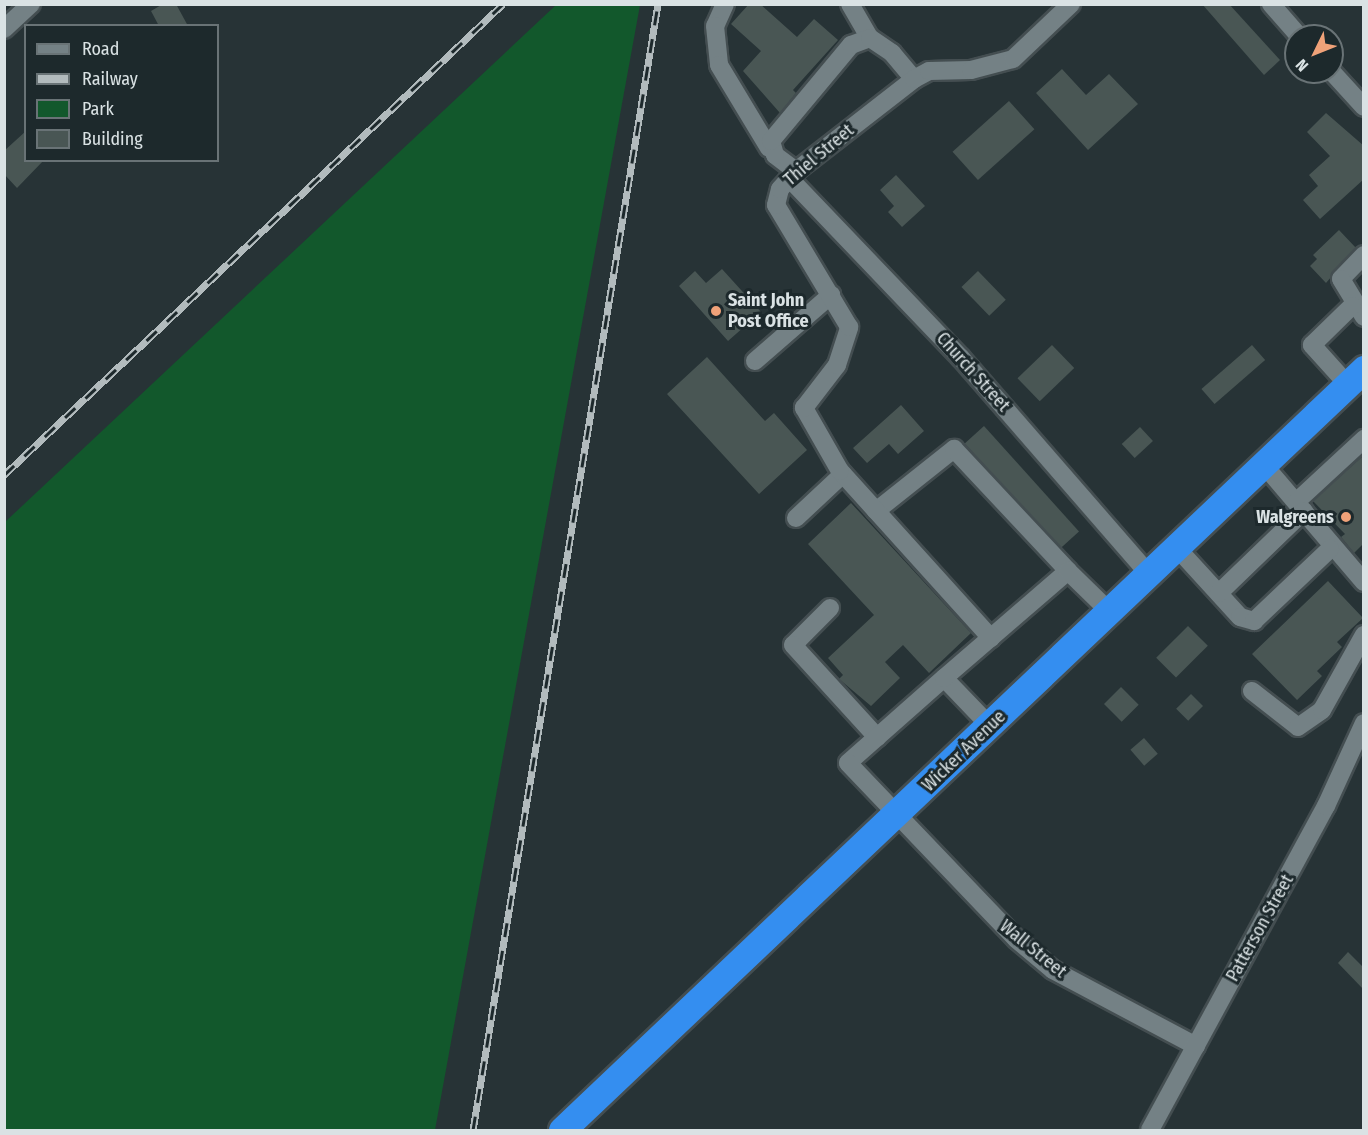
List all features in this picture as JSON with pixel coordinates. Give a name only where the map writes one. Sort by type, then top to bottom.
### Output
[{"type":"highway","name":"Wicker Avenue","points":[[562,1131],[1264,465],[1357,380]]},
{"type":"street","points":[[4,29],[31,4]]},
{"type":"street","name":"Church Street","points":[[725,4],[715,26],[719,65],[793,174],[969,366],[1149,574]]},
{"type":"street","points":[[850,4],[870,39],[892,53],[914,79]]},
{"type":"street","name":"Thiel Street","points":[[843,474],[804,408],[837,365],[849,327],[776,205],[793,174],[914,79],[928,71],[971,70],[1013,59],[1071,4]]},
{"type":"street","points":[[1280,8],[1291,24]]},
{"type":"street","points":[[772,142],[851,45],[870,39]]},
{"type":"street","points":[[1343,84],[1364,107]]},
{"type":"street","points":[[1357,380],[1312,345],[1358,312],[1341,279],[1364,255]]},
{"type":"street","points":[[755,361],[831,296]]},
{"type":"street","points":[[1219,593],[1364,439]]},
{"type":"street","points":[[876,512],[954,448],[1068,571],[1110,612]]},
{"type":"street","points":[[1264,465],[1300,507],[1330,549],[1364,582]]},
{"type":"street","points":[[796,518],[843,474],[991,638]]},
{"type":"street","points":[[1177,548],[1240,617],[1254,621],[1330,549]]},
{"type":"street","points":[[830,608],[793,645],[877,737],[1068,571]]},
{"type":"street","points":[[1252,692],[1298,727],[1322,710],[1364,635]]},
{"type":"street","points":[[944,678],[990,726]]},
{"type":"street","name":"Patterson Street","points":[[1150,1131],[1326,806],[1364,723]]},
{"type":"street","name":"Wall Street","points":[[877,737],[848,763],[1016,939],[1053,970],[1196,1046]]},
{"type":"green space","points":[[556,5],[640,5],[435,1130],[5,1130],[5,522]]},
{"type":"building","points":[[163,4],[176,4],[187,24],[158,24],[151,11]]},
{"type":"building","points":[[749,4],[760,4],[797,37],[814,19],[838,40],[793,90],[796,93],[780,113],[743,71],[761,51],[731,24]]},
{"type":"building","points":[[1202,4],[1229,4],[1280,60],[1264,75]]},
{"type":"building","points":[[1062,69],[1086,95],[1109,74],[1138,104],[1088,150],[1036,93]]},
{"type":"building","points":[[1009,101],[1034,129],[978,180],[953,152]]},
{"type":"building","points":[[1326,113],[1364,146],[1364,179],[1320,219],[1303,200],[1318,186],[1309,175],[1330,156],[1307,132]]},
{"type":"building","points":[[24,133],[24,162],[42,162],[17,188],[4,174],[4,151]]},
{"type":"building","points":[[896,175],[925,206],[902,227],[888,212],[894,206],[880,190]]},
{"type":"building","points":[[1339,230],[1356,248],[1326,283],[1310,266],[1317,259],[1313,255]]},
{"type":"building","points":[[722,269],[761,312],[728,341],[679,286],[695,271],[706,283]]},
{"type":"building","points":[[978,271],[1006,300],[989,316],[961,287]]},
{"type":"building","points":[[1052,345],[1074,368],[1040,401],[1017,378]]},
{"type":"building","points":[[1252,345],[1265,360],[1215,404],[1201,389]]},
{"type":"building","points":[[707,357],[765,421],[774,413],[807,450],[759,494],[667,394]]},
{"type":"building","points":[[901,405],[924,431],[898,454],[889,444],[867,463],[853,448]]},
{"type":"building","points":[[984,426],[1079,532],[1060,549],[965,443]]},
{"type":"building","points":[[1140,427],[1153,441],[1135,458],[1122,444]]},
{"type":"building","name":"Walgreens","points":[[1364,455],[1364,543],[1354,553],[1341,537],[1345,534],[1313,501]]},
{"type":"building","points":[[851,503],[971,633],[929,673],[903,645],[885,662],[900,678],[871,706],[839,679],[843,675],[828,658],[874,615],[808,544]]},
{"type":"building","points":[[1328,581],[1363,618],[1337,642],[1342,647],[1317,671],[1322,676],[1297,700],[1252,654]]},
{"type":"building","points":[[1188,626],[1208,646],[1176,678],[1156,658]]},
{"type":"building","points":[[1121,687],[1139,705],[1122,722],[1104,704]]},
{"type":"building","points":[[1191,694],[1203,706],[1188,721],[1176,709]]},
{"type":"building","points":[[1144,738],[1158,754],[1144,766],[1130,750]]},
{"type":"building","points":[[1348,952],[1364,968],[1364,990],[1338,963]]},
{"type":"railway","points":[[4,475],[503,4]]},
{"type":"railway","points":[[473,1130],[658,4]]},
{"type":"place","name":"Saint John Post Office","points":[[716,311]]},
{"type":"place","name":"Walgreens","points":[[1346,517]]}]
